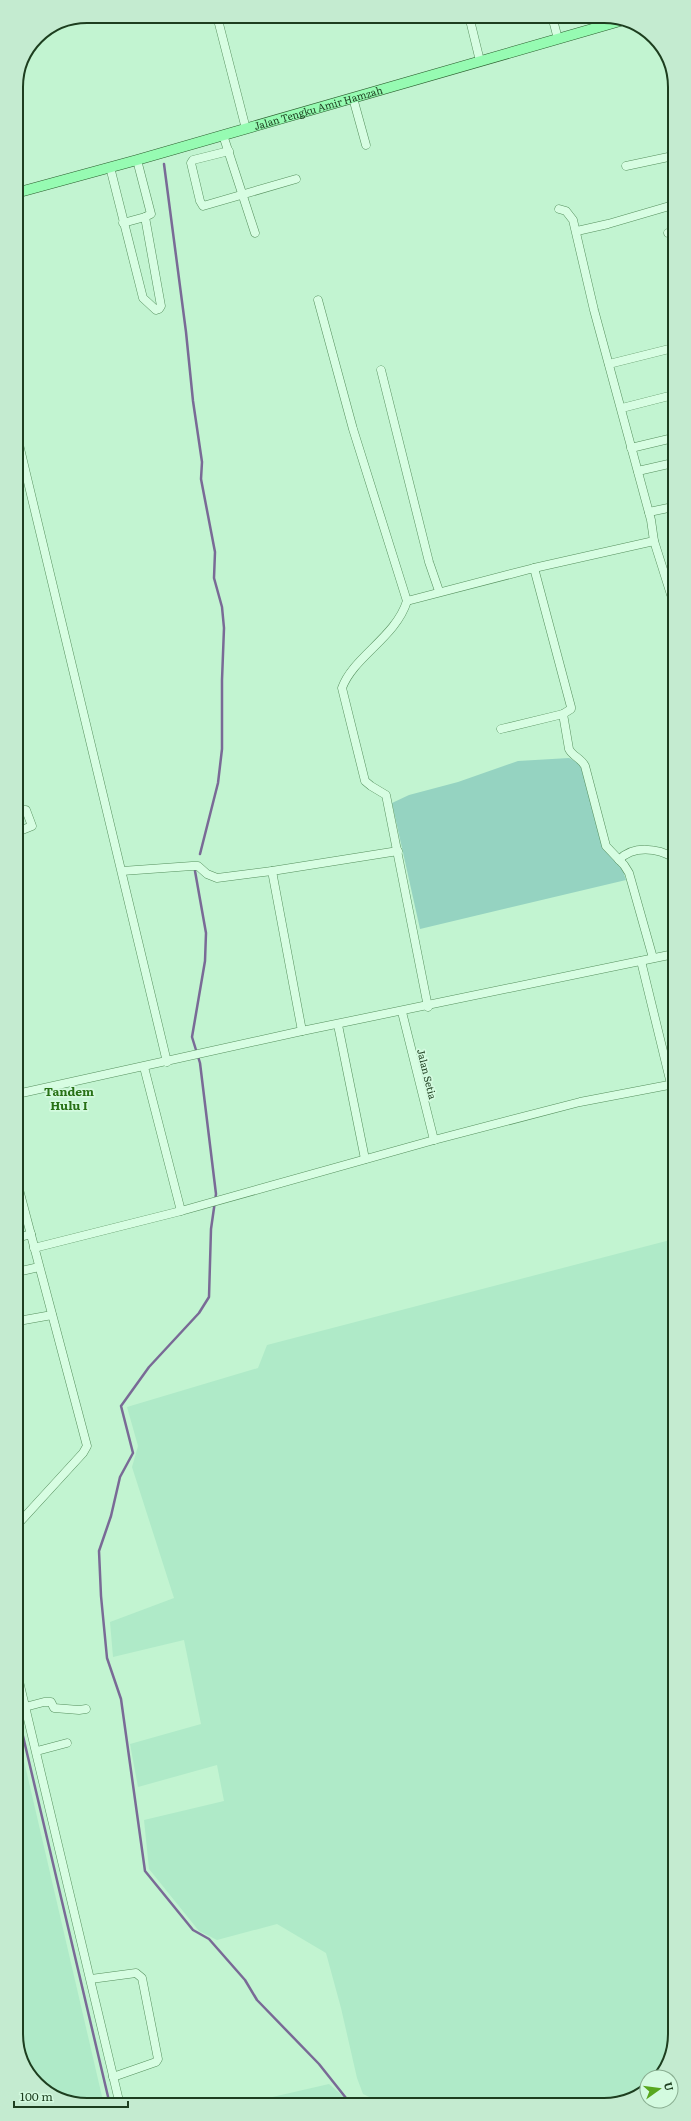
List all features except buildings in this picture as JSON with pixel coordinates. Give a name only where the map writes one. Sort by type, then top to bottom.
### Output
[{"type":"main road","name":"Jalan Tengku Amir Hamzah","points":[[23,191],[246,129],[611,24]]},
{"type":"street","points":[[219,23],[246,129]]},
{"type":"street","points":[[471,23],[480,61]]},
{"type":"street","points":[[554,23],[558,39]]},
{"type":"street","points":[[353,98],[366,145]]},
{"type":"street","points":[[223,135],[244,194],[255,233]]},
{"type":"street","points":[[229,151],[192,161],[200,202],[206,207],[296,179]]},
{"type":"street","points":[[626,166],[668,157]]},
{"type":"street","points":[[123,223],[151,214],[137,160]]},
{"type":"street","points":[[110,167],[142,298],[156,310],[161,306],[145,217]]},
{"type":"street","points":[[576,231],[608,224],[668,206]]},
{"type":"street","points":[[559,209],[570,215],[576,231],[609,364],[649,512],[654,541],[668,585]]},
{"type":"street","points":[[318,300],[353,429],[407,601]]},
{"type":"street","points":[[609,364],[668,349]]},
{"type":"street","points":[[381,370],[429,562],[439,592]]},
{"type":"street","points":[[622,408],[668,396]]},
{"type":"street","points":[[631,448],[668,439]]},
{"type":"street","points":[[638,471],[668,464]]},
{"type":"street","points":[[23,465],[122,870],[167,1062]]},
{"type":"street","points":[[649,512],[668,509]]},
{"type":"street","points":[[428,1007],[386,795],[371,786],[365,780],[342,688],[350,673],[377,646],[396,621],[407,601],[534,568],[654,541]]},
{"type":"street","points":[[501,729],[563,714],[571,709],[571,703],[534,568]]},
{"type":"street","points":[[563,714],[570,752],[582,760],[606,846],[629,873],[653,958]]},
{"type":"street","points":[[23,810],[26,810],[32,826],[23,830]]},
{"type":"street","points":[[619,860],[627,853],[647,849],[668,854]]},
{"type":"street","points":[[122,870],[198,866],[207,874],[217,878],[398,852]]},
{"type":"street","points":[[272,871],[302,1031]]},
{"type":"street","points":[[23,1093],[211,1053],[302,1031],[428,1007],[668,955]]},
{"type":"street","points":[[641,961],[668,1065]]},
{"type":"street","name":"Jalan Setia","points":[[402,1012],[434,1140]]},
{"type":"street","points":[[338,1025],[365,1159]]},
{"type":"street","points":[[144,1067],[181,1211]]},
{"type":"street","points":[[34,1248],[181,1211],[434,1140],[580,1102],[668,1085]]},
{"type":"street","points":[[23,1204],[87,1446],[84,1453],[23,1519]]},
{"type":"street","points":[[23,1236],[31,1234]]},
{"type":"street","points":[[23,1271],[39,1267]]},
{"type":"street","points":[[24,1320],[52,1315]]},
{"type":"street","points":[[23,1698],[37,1751],[118,2098]]},
{"type":"street","points":[[25,1707],[44,1702],[51,1702],[54,1708],[79,1710],[86,1709]]},
{"type":"street","points":[[37,1751],[67,1743]]},
{"type":"street","points":[[90,1979],[136,1973],[142,1978],[158,2059],[156,2062],[114,2077]]},
{"type":"green space","points":[[668,1241],[668,2034],[665,2054],[657,2069],[639,2069],[639,2087],[628,2093],[620,2096],[604,2098],[371,2098],[363,2094],[357,2078],[341,2008],[326,1953],[277,1924],[217,1940],[199,1931],[149,1869],[144,1820],[224,1801],[217,1765],[138,1787],[130,1744],[201,1724],[184,1640],[113,1657],[110,1622],[174,1598],[132,1467],[138,1446],[127,1407],[258,1368],[267,1345]]},
{"type":"green space","points":[[23,1757],[102,2098],[75,2097],[52,2087],[39,2076],[32,2066],[25,2050],[23,2034]]},
{"type":"green space","points":[[329,2084],[345,2098],[268,2098]]},
{"type":"shaded area","points":[[569,758],[581,764],[606,851],[622,868],[626,880],[420,929],[392,803],[409,795],[458,782],[518,761]]},
{"type":"waterway","points":[[164,164],[186,332],[193,401],[202,462],[201,479],[215,552],[214,578],[222,607],[224,628],[222,749],[218,783],[200,854]]},
{"type":"waterway","points":[[195,871],[206,933],[205,961],[192,1037],[200,1063],[216,1194],[211,1229],[209,1297],[199,1313],[149,1367],[121,1406],[133,1453],[120,1477],[111,1516],[99,1551],[101,1596],[107,1658],[121,1699],[145,1871],[193,1930],[209,1939],[245,1980],[257,2000],[319,2064],[346,2098]]},
{"type":"waterway","points":[[23,1736],[108,2098]]},
{"type":"district","name":"Tandem Hulu I","points":[[69,1099]]}]
